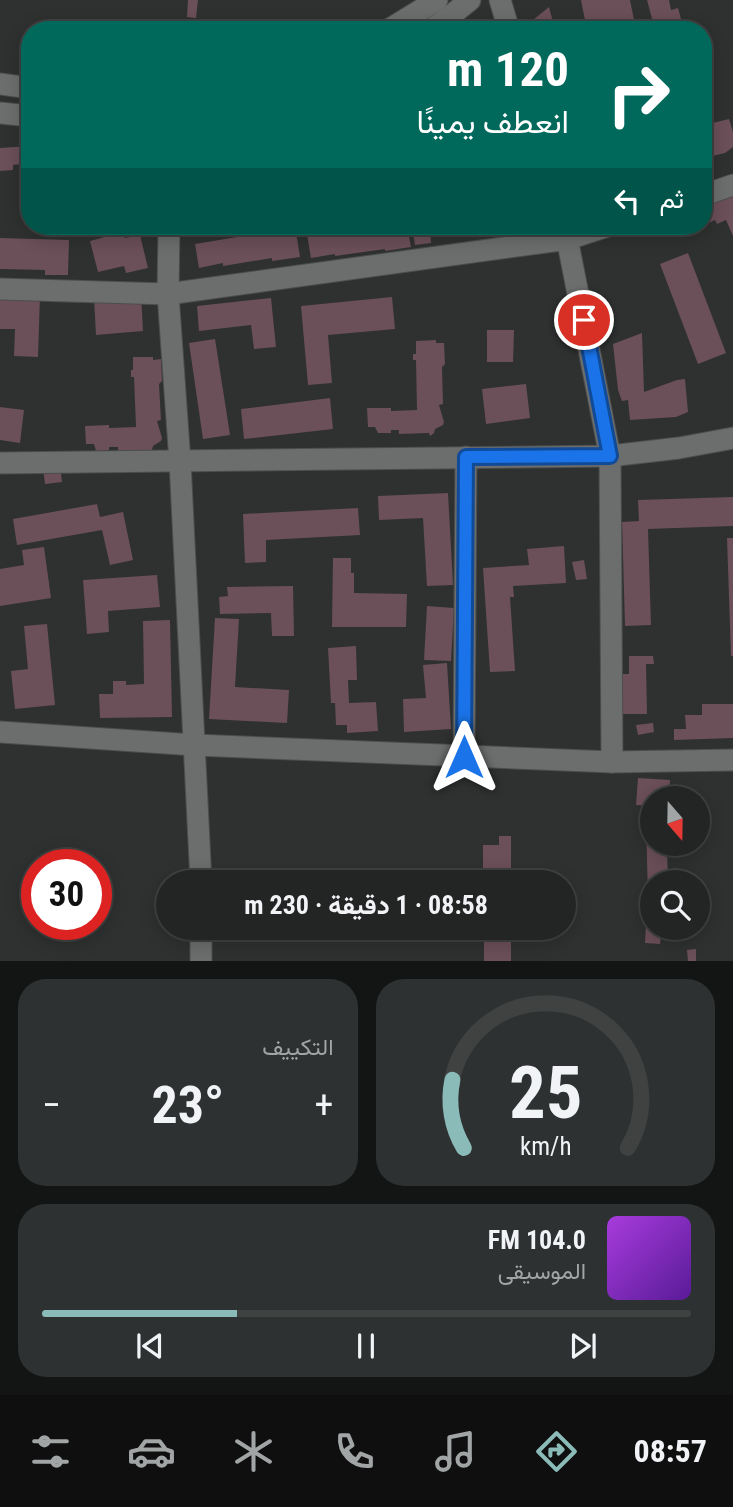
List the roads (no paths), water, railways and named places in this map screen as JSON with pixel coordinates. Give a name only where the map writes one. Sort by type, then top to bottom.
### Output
[{"type":"street","points":[[403,21],[437,0]]},
{"type":"street","points":[[443,21],[470,0]]},
{"type":"street","points":[[500,0],[506,21]]},
{"type":"street","points":[[0,84],[21,87]]},
{"type":"street","points":[[0,113],[21,115]]},
{"type":"street","points":[[712,192],[733,185]]},
{"type":"street","points":[[169,235],[168,294],[180,462],[200,870]]},
{"type":"street","points":[[0,289],[168,294],[548,235]]},
{"type":"street","points":[[568,235],[610,456],[612,762]]},
{"type":"street","points":[[0,463],[610,456],[733,438]]},
{"type":"street","points":[[464,757],[466,457]]},
{"type":"street","points":[[0,733],[464,757],[612,762],[733,760]]},
{"type":"street","points":[[201,940],[201,961]]}]
